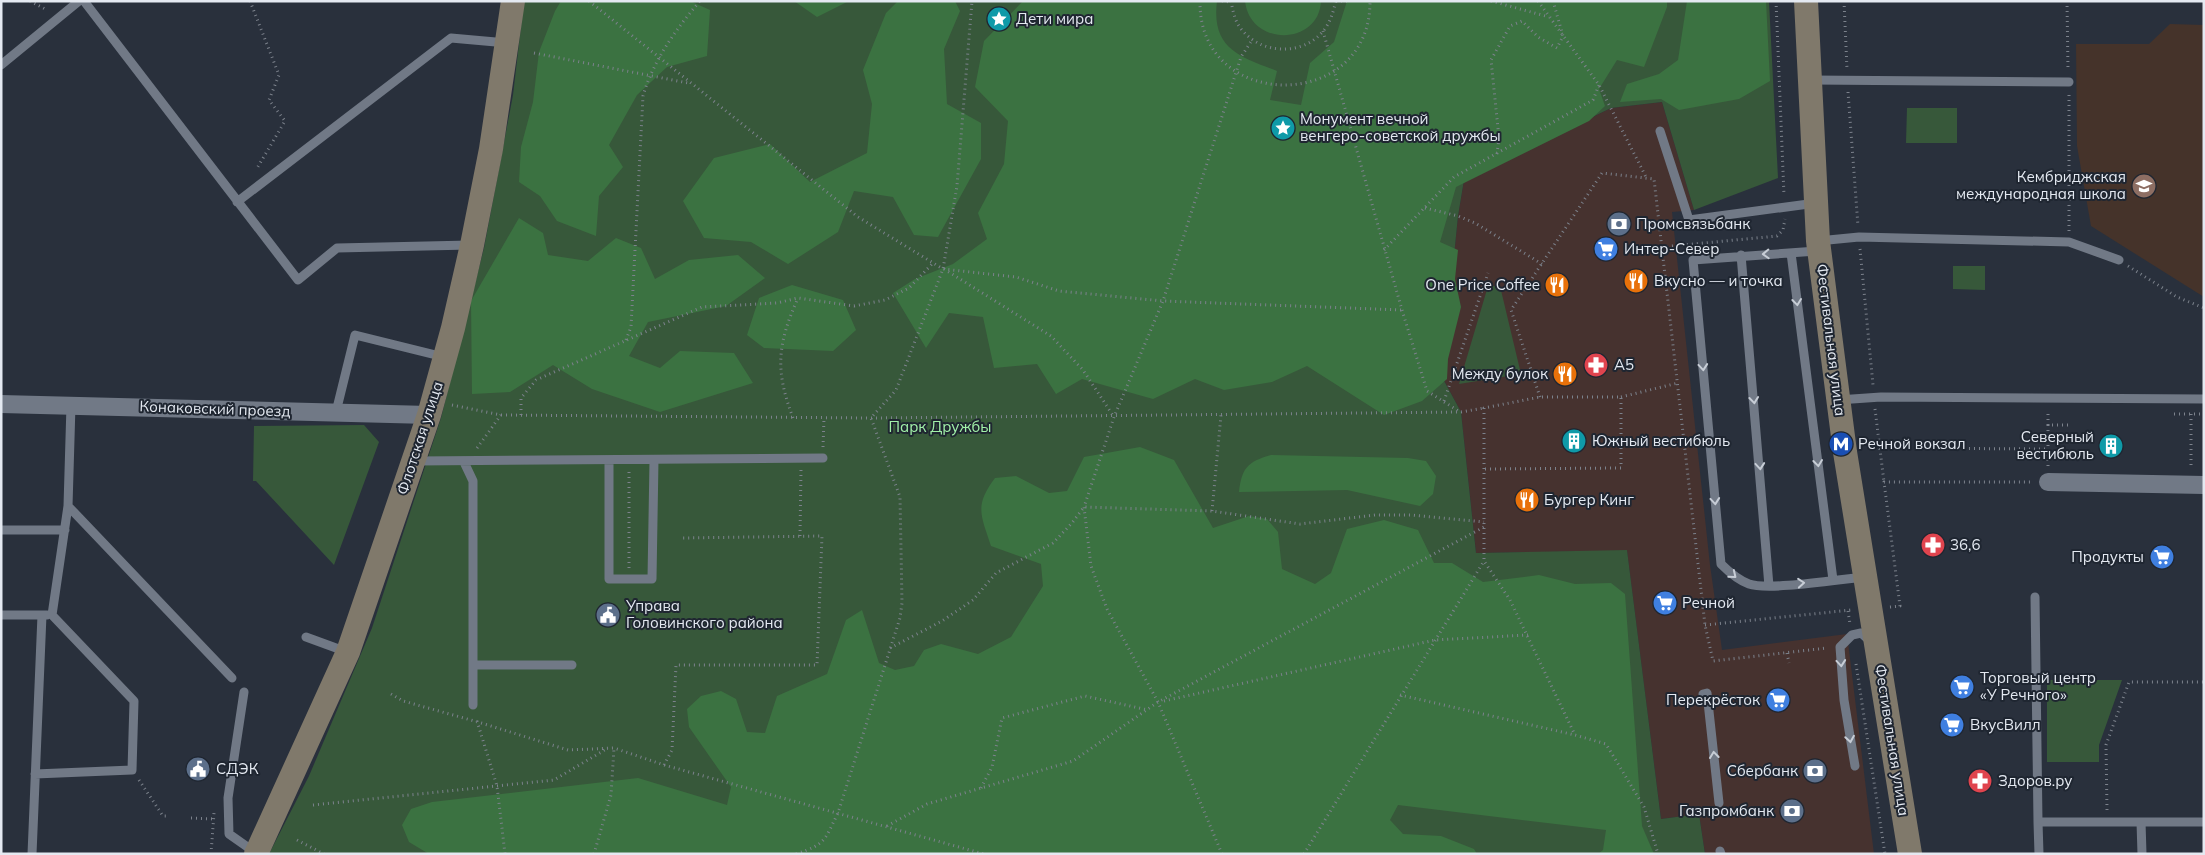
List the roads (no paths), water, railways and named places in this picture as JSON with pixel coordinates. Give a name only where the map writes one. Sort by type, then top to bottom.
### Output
[{"type":"street","name":"Флотская улица","points":[[256,853],[348,652],[413,461],[437,409],[444,358],[472,245],[491,149],[513,1]]},
{"type":"street","name":"Фестивальная улица","points":[[1806,1],[1819,246],[1838,400],[1909,852]]},
{"type":"street","name":"Конаковский проезд","points":[[1,404],[71,404],[336,412],[437,409]]},
{"type":"street","points":[[2048,482],[2198,485]]},
{"type":"lane","points":[[1,65],[79,1]]},
{"type":"lane","points":[[84,1],[298,280],[337,248],[472,245]]},
{"type":"lane","points":[[237,202],[451,38],[508,44]]},
{"type":"lane","points":[[1809,80],[2069,82]]},
{"type":"lane","points":[[1660,131],[1689,220],[1816,203]]},
{"type":"lane","points":[[1865,577],[1769,586],[1751,585],[1736,579],[1721,564],[1693,260],[1741,255],[1791,254],[1859,237],[2068,242],[2119,260]]},
{"type":"lane","points":[[1791,254],[1833,580]]},
{"type":"lane","points":[[1741,255],[1769,586]]},
{"type":"lane","points":[[336,412],[355,335],[444,358]]},
{"type":"lane","points":[[1838,400],[1874,397],[2204,399]]},
{"type":"lane","points":[[52,616],[68,506],[71,404]]},
{"type":"lane","points":[[413,461],[823,458]]},
{"type":"lane","points":[[609,460],[609,579],[652,579],[654,460]]},
{"type":"lane","points":[[464,462],[473,481],[473,706]]},
{"type":"lane","points":[[68,506],[232,678]]},
{"type":"lane","points":[[1,530],[65,530]]},
{"type":"lane","points":[[2035,597],[2039,854]]},
{"type":"lane","points":[[1,615],[52,616],[134,700],[132,770],[35,774]]},
{"type":"lane","points":[[32,854],[42,615]]},
{"type":"lane","points":[[1855,766],[1846,712],[1840,647],[1852,635],[1861,633],[1868,638],[1877,651]]},
{"type":"lane","points":[[306,637],[348,652]]},
{"type":"lane","points":[[474,665],[572,666]]},
{"type":"lane","points":[[244,692],[228,798],[230,834],[256,853]]},
{"type":"lane","points":[[1703,694],[1707,693],[1719,803]]},
{"type":"lane","points":[[2038,822],[2204,822]]},
{"type":"lane","points":[[2142,822],[2142,854]]},
{"type":"place","name":"Дети мира","points":[[999,19]]},
{"type":"place","name":"Монумент вечной венгеро-советской дружбы","points":[[1283,128]]},
{"type":"place","name":"Кембриджская международная школа","points":[[2144,186]]},
{"type":"place","name":"Промсвязьбанк","points":[[1619,224]]},
{"type":"place","name":"Интер-Север","points":[[1606,249]]},
{"type":"place","name":"Вкусно — и точка","points":[[1636,281]]},
{"type":"place","name":"One Price Coffee","points":[[1557,285]]},
{"type":"place","name":"А5","points":[[1596,365]]},
{"type":"place","name":"Между булок","points":[[1565,374]]},
{"type":"place","name":"Южный вестибюль","points":[[1574,441]]},
{"type":"place","name":"Речной вокзал","points":[[1841,444]]},
{"type":"place","name":"Северный вестибюль","points":[[2111,446]]},
{"type":"place","name":"Бургер Кинг","points":[[1527,500]]},
{"type":"place","name":"36,6","points":[[1933,545]]},
{"type":"place","name":"Продукты","points":[[2162,557]]},
{"type":"place","name":"Речной","points":[[1665,603]]},
{"type":"place","name":"Управа Головинского района","points":[[608,615]]},
{"type":"place","name":"Торговый центр «У Речного»","points":[[1962,687]]},
{"type":"place","name":"Перекрёсток","points":[[1778,700]]},
{"type":"place","name":"ВкусВилл","points":[[1952,725]]},
{"type":"place","name":"СДЭК","points":[[198,769]]},
{"type":"place","name":"Сбербанк","points":[[1815,771]]},
{"type":"place","name":"Здоров.ру","points":[[1980,781]]},
{"type":"place","name":"Газпромбанк","points":[[1792,811]]},
{"type":"park label","name":"Парк Дружбы","points":[[940,427]]}]
